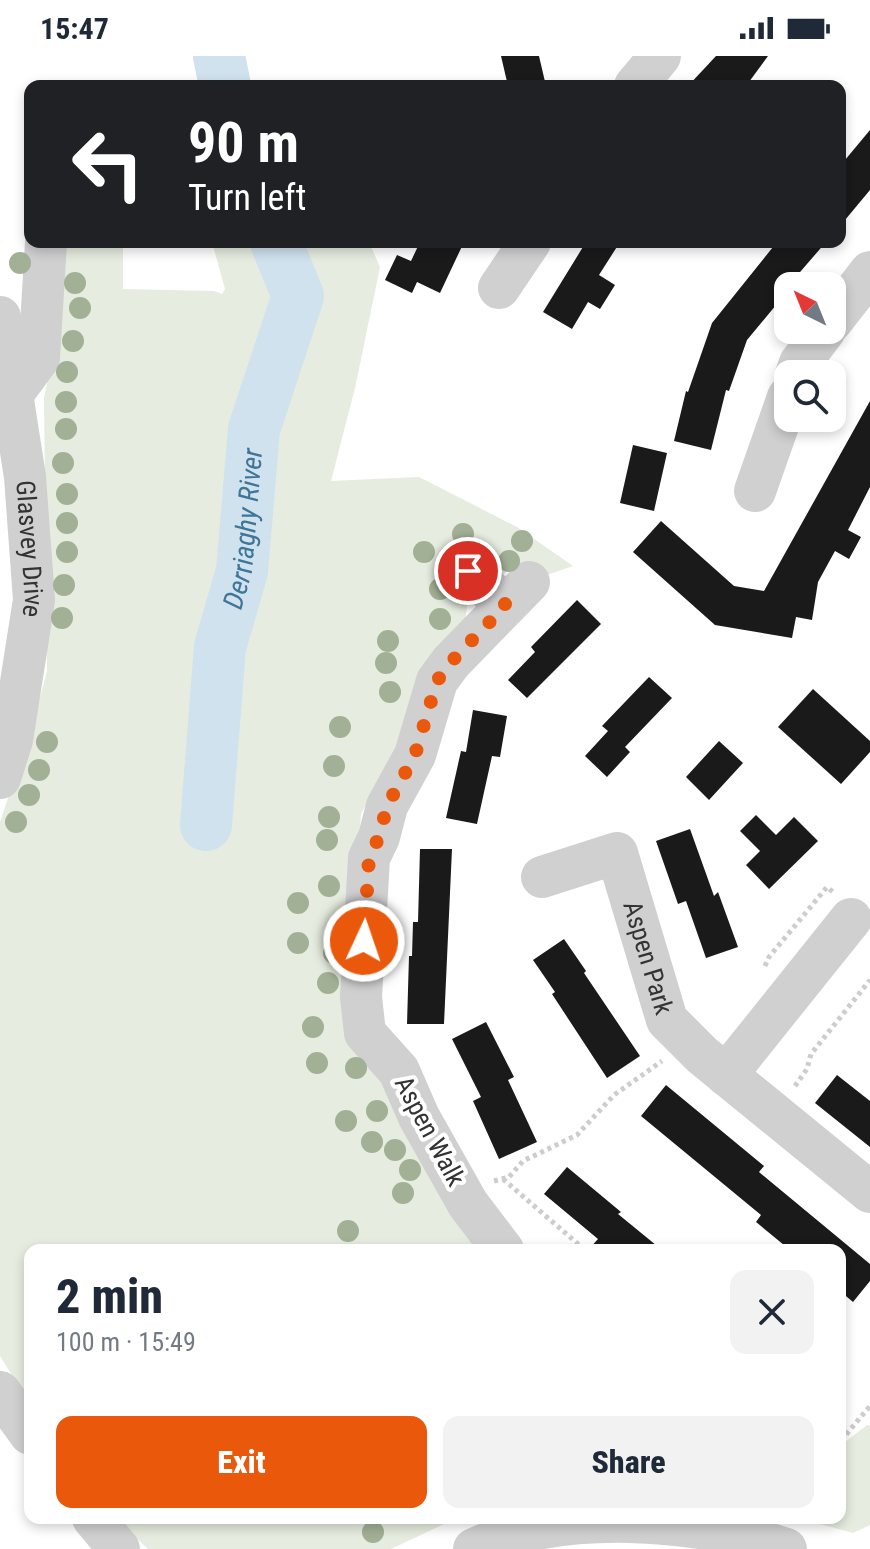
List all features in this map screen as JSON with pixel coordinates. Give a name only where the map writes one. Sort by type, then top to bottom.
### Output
[{"type":"street","points":[[14,392],[39,358],[46,248]]},
{"type":"street","points":[[499,288],[526,248]]},
{"type":"street","points":[[846,303],[870,272]]},
{"type":"street","name":"Glasvey Drive","points":[[0,317],[25,477],[34,600],[12,740],[0,778]]},
{"type":"street","points":[[802,360],[814,344]]},
{"type":"street","points":[[755,491],[787,442],[787,432]]},
{"type":"street","name":"Aspen Walk","points":[[468,571],[518,593],[451,662],[437,681],[415,755],[387,806],[379,837],[369,858],[361,997],[365,1033],[399,1071],[419,1117],[468,1204],[498,1244]]},
{"type":"street","name":"Aspen Park","points":[[542,877],[617,853],[667,1020],[688,1043],[870,1192]]},
{"type":"street","points":[[726,1075],[802,955],[851,919]]},
{"type":"street","points":[[0,1392],[24,1426]]},
{"type":"street","points":[[474,1549],[526,1532],[573,1524]]},
{"type":"street","points":[[681,1524],[758,1539],[786,1549]]},
{"type":"path","points":[[774,1113],[807,1069],[811,1054],[870,980]]},
{"type":"path","points":[[462,1190],[509,1177],[523,1161],[577,1135],[614,1095],[688,1043]]},
{"type":"path","points":[[502,1179],[578,1244]]},
{"type":"path","points":[[846,1435],[868,1414],[870,1406]]},
{"type":"shaded area","points":[[59,248],[123,248],[123,289],[214,291],[222,294],[225,289],[214,248],[372,248],[380,267],[355,388],[331,481],[419,477],[517,527],[573,566],[544,576],[525,563],[501,575],[466,553],[445,578],[468,598],[465,624],[361,814],[347,987],[475,1244],[24,1244],[24,1394],[0,1356],[0,822],[47,671],[44,398],[53,354]]},
{"type":"shaded area","points":[[867,1425],[870,1426],[870,1525],[853,1533],[820,1524],[846,1524],[846,1441]]},
{"type":"shaded area","points":[[121,1524],[444,1524],[391,1549],[148,1549]]},
{"type":"building","points":[[501,56],[539,56],[545,80],[507,80]]},
{"type":"building","points":[[716,56],[768,56],[750,80],[694,80]]},
{"type":"building","points":[[870,130],[870,190],[846,219],[846,159]]},
{"type":"building","points":[[417,248],[461,248],[440,293],[417,282],[412,293],[385,280],[397,255],[411,261]]},
{"type":"building","points":[[582,248],[616,248],[599,275],[615,285],[600,309],[588,302],[572,329],[543,312]]},
{"type":"building","points":[[772,248],[821,248],[800,272],[774,272],[774,307],[747,340],[729,391],[726,390],[711,450],[674,441],[712,323]]},
{"type":"building","points":[[870,401],[870,487],[848,530],[861,537],[849,559],[835,551],[818,582],[812,620],[796,617],[792,638],[715,625],[633,552],[661,521],[734,586],[764,591]]},
{"type":"building","points":[[633,445],[667,453],[654,511],[620,503]]},
{"type":"building","points":[[577,600],[601,624],[527,698],[508,680],[535,652],[531,647]]},
{"type":"building","points":[[649,677],[672,698],[625,747],[630,752],[607,777],[585,756],[608,731],[602,726]]},
{"type":"building","points":[[813,689],[870,741],[870,752],[841,784],[778,727]]},
{"type":"building","points":[[473,710],[507,716],[500,757],[492,756],[477,824],[446,818],[461,751],[466,752]]},
{"type":"building","points":[[719,741],[743,763],[709,800],[686,777]]},
{"type":"building","points":[[756,815],[776,835],[794,817],[818,841],[769,889],[746,865],[760,851],[740,831]]},
{"type":"building","points":[[690,829],[714,896],[718,892],[738,947],[706,958],[686,901],[678,904],[656,841]]},
{"type":"building","points":[[420,849],[452,849],[444,1024],[407,1024],[409,956],[412,956],[413,922],[418,922]]},
{"type":"building","points":[[564,939],[640,1056],[607,1078],[533,960]]},
{"type":"building","points":[[486,1022],[514,1077],[508,1080],[537,1142],[499,1159],[473,1101],[481,1097],[452,1039]]},
{"type":"building","points":[[837,1075],[870,1101],[870,1147],[815,1103]]},
{"type":"building","points":[[666,1085],[764,1166],[759,1172],[846,1244],[783,1244],[756,1222],[761,1215],[641,1116]]},
{"type":"building","points":[[567,1167],[655,1244],[593,1244],[598,1239],[544,1194]]},
{"type":"building","points":[[846,1244],[870,1264],[870,1281],[853,1302],[846,1296]]},
{"type":"waterway","name":"Derriaghy River","points":[[219,56],[224,80]]},
{"type":"waterway","name":"Derriaghy River","points":[[206,825],[220,647],[242,571],[254,429],[298,296],[278,248]]},
{"type":"route","points":[[364,941],[369,858],[379,837],[387,806],[415,755],[437,681],[451,662],[506,605],[468,571]]}]
